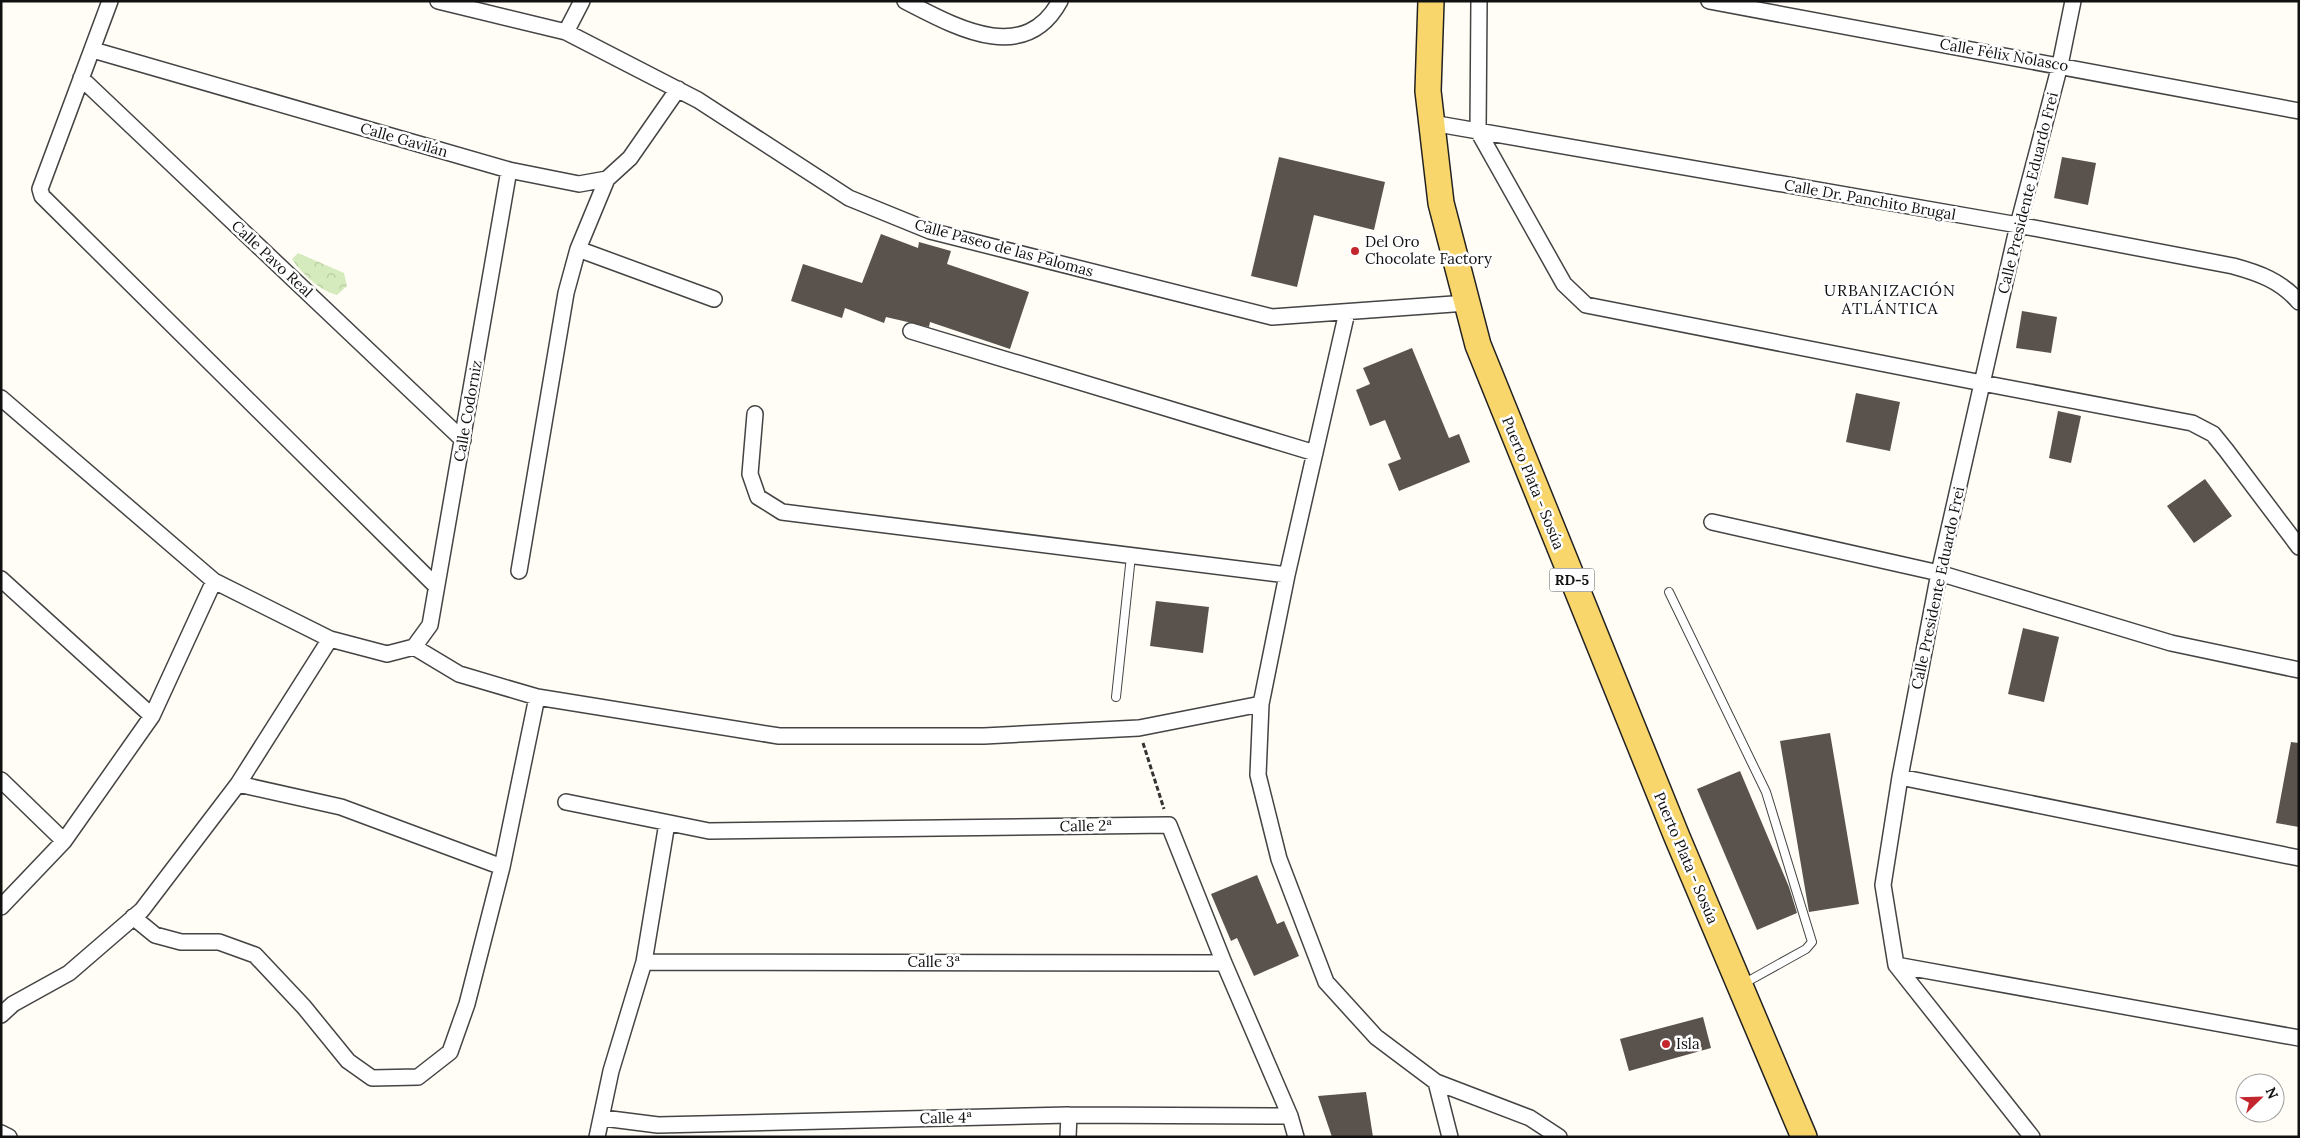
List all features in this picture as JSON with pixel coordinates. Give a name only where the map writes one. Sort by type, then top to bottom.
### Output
[{"type":"main road","name":"Puerto Plata - Sosúa","points":[[1431,1],[1428,91],[1441,203],[1478,345],[1532,484],[1804,1137]]},
{"type":"street","points":[[110,1],[40,188],[42,196],[436,586]]},
{"type":"street","points":[[566,32],[582,1]]},
{"type":"street","points":[[905,1],[954,26],[985,36],[1015,38],[1041,24],[1060,1]]},
{"type":"street","points":[[1479,1],[1478,131],[1564,284],[1586,305],[1982,384],[2192,423],[2213,434],[2299,548]]},
{"type":"street","name":"Calle Félix Nolasco","points":[[1709,1],[2299,111]]},
{"type":"street","name":"Calle Presidente Eduardo Frei","points":[[2032,1137],[1896,965],[1883,885],[1900,777],[1939,573],[2018,225],[2060,65],[2073,1]]},
{"type":"street","name":"Calle Paseo de las Palomas","points":[[446,2],[566,32],[678,89],[849,198],[930,231],[1272,317],[1467,303]]},
{"type":"street","name":"Calle Gavilán","points":[[93,50],[509,170],[579,184],[607,179]]},
{"type":"street","name":"Calle Pavo Real","points":[[81,78],[463,440]]},
{"type":"street","points":[[519,571],[566,293],[578,249],[607,179],[630,158],[678,89]]},
{"type":"street","name":"Calle Dr. Panchito Brugal","points":[[1432,123],[2018,225],[2260,273],[2288,290],[2299,302]]},
{"type":"street","name":"Calle Codorniz","points":[[414,647],[430,625],[509,170]]},
{"type":"street","points":[[578,249],[714,299]]},
{"type":"street","points":[[1347,312],[1287,575],[1260,704],[1258,776],[1279,859],[1326,982],[1376,1037],[1436,1082],[1530,1118],[1559,1137]]},
{"type":"street","points":[[911,331],[1315,453]]},
{"type":"street","points":[[1,398],[214,581],[330,639],[387,654],[414,647],[459,674],[537,697],[779,736],[984,736],[1139,728],[1260,704]]},
{"type":"street","points":[[756,414],[750,474],[758,497],[782,512],[1287,575]]},
{"type":"street","points":[[1712,522],[1939,573],[2171,643],[2299,670]]},
{"type":"street","points":[[1,578],[152,716]]},
{"type":"street","points":[[1,907],[64,841],[152,716],[214,581]]},
{"type":"street","points":[[1,1015],[13,1004],[69,973],[142,910],[238,784],[330,639]]},
{"type":"street","points":[[133,917],[155,935],[181,942],[219,942],[254,955],[304,1007],[348,1061],[372,1078],[418,1077],[450,1052],[467,1004],[502,867],[537,697]]},
{"type":"street","points":[[1900,777],[2299,858]]},
{"type":"street","points":[[1,780],[64,841]]},
{"type":"street","points":[[238,784],[341,807],[502,867]]},
{"type":"street","name":"Calle 2ª","points":[[566,802],[709,831],[1168,825]]},
{"type":"street","points":[[597,1137],[603,1118],[611,1071],[644,962],[667,823]]},
{"type":"street","points":[[1168,825],[1224,963],[1290,1116],[1296,1137]]},
{"type":"street","name":"Calle 3ª","points":[[644,962],[1224,963]]},
{"type":"street","points":[[1896,965],[2299,1038]]},
{"type":"street","points":[[1436,1082],[1450,1137]]},
{"type":"street","points":[[1068,1137],[1070,1115]]},
{"type":"street","name":"Calle 4ª","points":[[603,1118],[658,1125],[1070,1115],[1290,1116]]},
{"type":"street","points":[[1,1134],[10,1137]]},
{"type":"lane","points":[[1116,697],[1131,556]]},
{"type":"lane","points":[[1669,592],[1766,792],[1812,942],[1806,949],[1740,986]]},
{"type":"path","points":[[1139,728],[1168,825]]},
{"type":"green space","points":[[298,253],[344,273],[347,286],[337,295],[318,286],[300,270],[292,259]]},
{"type":"building","points":[[1279,157],[1385,182],[1374,230],[1314,215],[1297,287],[1251,276]]},
{"type":"building","points":[[2062,157],[2096,163],[2088,205],[2054,198]]},
{"type":"building","points":[[881,234],[918,248],[919,242],[951,251],[947,264],[1029,292],[1010,349],[930,322],[929,327],[886,317],[884,323],[845,308],[842,318],[791,301],[803,264],[862,283]]},
{"type":"building","points":[[2022,311],[2057,317],[2051,353],[2016,348]]},
{"type":"building","points":[[1412,348],[1449,438],[1459,434],[1470,462],[1399,491],[1388,464],[1401,459],[1385,420],[1370,426],[1356,390],[1370,384],[1363,368]]},
{"type":"building","points":[[1856,393],[1900,402],[1890,451],[1846,442]]},
{"type":"building","points":[[2058,411],[2081,416],[2071,463],[2049,458]]},
{"type":"building","points":[[2205,479],[2232,516],[2194,543],[2167,506]]},
{"type":"building","points":[[1156,601],[1209,607],[1203,653],[1150,646]]},
{"type":"building","points":[[2023,628],[2059,637],[2044,702],[2008,694]]},
{"type":"building","points":[[1830,733],[1859,904],[1809,912],[1780,741]]},
{"type":"building","points":[[2291,742],[2299,743],[2299,827],[2276,823]]},
{"type":"building","points":[[1740,771],[1789,887],[1797,913],[1757,930],[1697,789]]},
{"type":"building","points":[[1257,875],[1277,924],[1284,921],[1299,956],[1254,976],[1237,938],[1231,941],[1211,894]]},
{"type":"building","name":"Isla","points":[[1703,1017],[1711,1048],[1629,1071],[1620,1039]]},
{"type":"building","points":[[1366,1092],[1373,1137],[1332,1137],[1318,1096]]},
{"type":"place","name":"Del Oro Chocolate Factory","points":[[1355,251]]},
{"type":"place","name":"Isla","points":[[1666,1044]]},
{"type":"district","name":"URBANIZACIÓN ATLÁNTICA","points":[[1890,299]]}]
